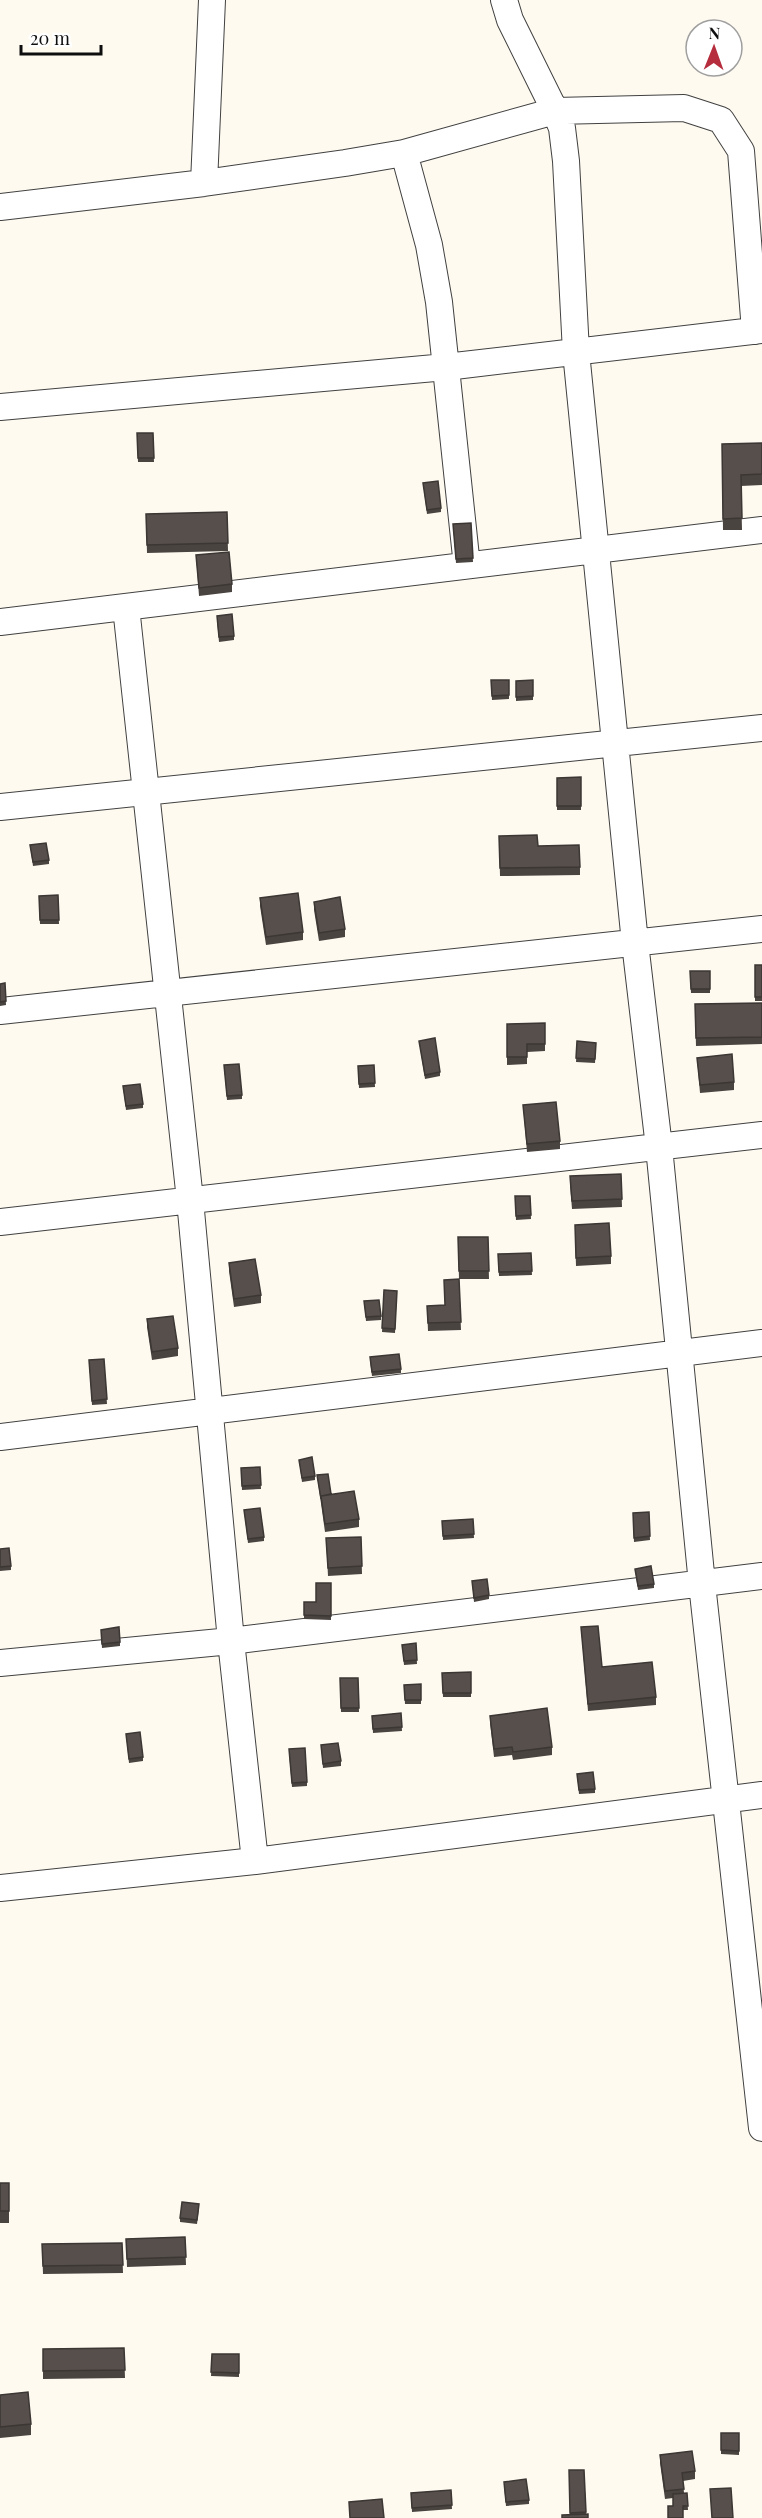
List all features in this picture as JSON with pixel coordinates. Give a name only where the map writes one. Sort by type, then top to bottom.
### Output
[{"type":"street","points":[[204,183],[212,0]]},
{"type":"street","points":[[504,0],[510,20],[555,111],[561,128],[566,161],[576,352],[702,1584],[762,2128]]},
{"type":"street","points":[[0,207],[204,183],[404,153],[555,111],[684,108],[721,120],[741,151],[758,331],[446,367],[0,407]]},
{"type":"street","points":[[404,153],[429,245],[446,367],[467,566]]},
{"type":"street","points":[[0,622],[762,530]]},
{"type":"street","points":[[126,607],[190,1200],[231,1641],[255,1861]]},
{"type":"street","points":[[0,807],[762,728]]},
{"type":"street","points":[[0,1011],[762,929]]},
{"type":"street","points":[[0,1222],[762,1135]]},
{"type":"street","points":[[0,1437],[762,1343]]},
{"type":"street","points":[[0,1663],[231,1641],[762,1576]]},
{"type":"street","points":[[0,1888],[255,1861],[762,1795]]},
{"type":"building","points":[[137,433],[153,433],[154,458],[138,458]]},
{"type":"building","points":[[762,443],[762,474],[741,475],[742,518],[723,519],[722,444]]},
{"type":"building","points":[[438,481],[441,508],[427,510],[423,483]]},
{"type":"building","points":[[227,512],[228,543],[147,545],[146,514]]},
{"type":"building","points":[[471,523],[473,558],[456,559],[453,524]]},
{"type":"building","points":[[229,552],[232,584],[199,588],[196,555]]},
{"type":"building","points":[[232,614],[234,636],[219,637],[217,616]]},
{"type":"building","points":[[491,680],[509,680],[509,695],[492,696]]},
{"type":"building","points":[[533,680],[533,696],[516,697],[516,681]]},
{"type":"building","points":[[581,777],[581,806],[557,806],[557,778]]},
{"type":"building","points":[[537,835],[538,846],[579,845],[580,867],[500,868],[499,836]]},
{"type":"building","points":[[46,843],[49,860],[33,862],[30,845]]},
{"type":"building","points":[[298,893],[303,932],[266,937],[260,898]]},
{"type":"building","points":[[58,895],[59,920],[40,920],[39,896]]},
{"type":"building","points":[[340,897],[345,929],[319,933],[314,902]]},
{"type":"building","points":[[755,965],[762,965],[762,997],[755,997]]},
{"type":"building","points":[[690,971],[710,971],[710,989],[691,989]]},
{"type":"building","points":[[5,983],[6,1001],[0,1002],[0,984]]},
{"type":"building","points":[[762,1003],[762,1037],[696,1038],[695,1004]]},
{"type":"building","points":[[545,1023],[545,1044],[527,1044],[527,1057],[507,1057],[507,1024]]},
{"type":"building","points":[[435,1038],[440,1072],[425,1075],[419,1041]]},
{"type":"building","points":[[577,1041],[596,1043],[595,1059],[576,1058]]},
{"type":"building","points":[[732,1054],[734,1082],[700,1085],[697,1058]]},
{"type":"building","points":[[239,1064],[242,1095],[227,1096],[224,1065]]},
{"type":"building","points":[[374,1065],[375,1083],[359,1084],[358,1066]]},
{"type":"building","points":[[140,1084],[143,1104],[126,1106],[123,1086]]},
{"type":"building","points":[[556,1102],[560,1141],[527,1144],[523,1105]]},
{"type":"building","points":[[621,1174],[622,1199],[572,1201],[570,1176]]},
{"type":"building","points":[[515,1196],[530,1196],[531,1215],[516,1216]]},
{"type":"building","points":[[609,1223],[611,1256],[576,1258],[575,1225]]},
{"type":"building","points":[[458,1237],[488,1237],[489,1271],[459,1271]]},
{"type":"building","points":[[531,1253],[532,1271],[499,1272],[498,1254]]},
{"type":"building","points":[[255,1259],[261,1295],[234,1299],[229,1263]]},
{"type":"building","points":[[459,1279],[461,1322],[428,1323],[427,1306],[445,1305],[444,1280]]},
{"type":"building","points":[[384,1290],[397,1291],[395,1329],[382,1328]]},
{"type":"building","points":[[379,1300],[381,1316],[366,1317],[364,1301]]},
{"type":"building","points":[[173,1316],[178,1348],[152,1352],[147,1319]]},
{"type":"building","points":[[399,1354],[401,1369],[372,1372],[370,1357]]},
{"type":"building","points":[[104,1359],[107,1399],[92,1401],[89,1360]]},
{"type":"building","points":[[312,1457],[315,1476],[302,1478],[299,1460]]},
{"type":"building","points":[[260,1467],[261,1485],[242,1486],[241,1468]]},
{"type":"building","points":[[328,1474],[331,1494],[321,1496],[321,1499],[317,1475]]},
{"type":"building","points":[[354,1491],[359,1519],[325,1524],[321,1496]]},
{"type":"building","points":[[260,1508],[264,1537],[248,1539],[244,1510]]},
{"type":"building","points":[[649,1512],[650,1536],[634,1538],[633,1513]]},
{"type":"building","points":[[473,1519],[474,1534],[443,1536],[442,1521]]},
{"type":"building","points":[[361,1537],[362,1566],[328,1568],[326,1538]]},
{"type":"building","points":[[9,1548],[11,1566],[0,1567],[0,1549]]},
{"type":"building","points":[[651,1566],[654,1584],[638,1586],[635,1569]]},
{"type":"building","points":[[487,1579],[489,1595],[474,1598],[472,1581]]},
{"type":"building","points":[[316,1583],[331,1583],[331,1616],[304,1615],[304,1602],[316,1602]]},
{"type":"building","points":[[598,1626],[602,1667],[652,1662],[656,1697],[588,1704],[581,1627]]},
{"type":"building","points":[[119,1627],[120,1642],[102,1644],[101,1630]]},
{"type":"building","points":[[416,1643],[417,1660],[404,1661],[402,1645]]},
{"type":"building","points":[[471,1672],[471,1693],[443,1693],[442,1673]]},
{"type":"building","points":[[340,1678],[358,1678],[359,1708],[341,1708]]},
{"type":"building","points":[[421,1684],[421,1700],[405,1700],[404,1685]]},
{"type":"building","points":[[547,1708],[552,1747],[513,1752],[512,1747],[494,1749],[490,1716]]},
{"type":"building","points":[[401,1713],[402,1727],[373,1729],[372,1716]]},
{"type":"building","points":[[140,1732],[143,1757],[129,1759],[126,1734]]},
{"type":"building","points":[[338,1743],[341,1761],[323,1764],[321,1745]]},
{"type":"building","points":[[305,1748],[307,1782],[292,1783],[289,1749]]},
{"type":"building","points":[[593,1772],[595,1789],[579,1790],[577,1774]]},
{"type":"building","points":[[0,2183],[9,2183],[9,2211],[0,2211]]},
{"type":"building","points":[[182,2202],[199,2204],[197,2220],[180,2218]]},
{"type":"building","points":[[185,2237],[186,2257],[127,2259],[126,2239]]},
{"type":"building","points":[[122,2243],[123,2265],[43,2266],[42,2244]]},
{"type":"building","points":[[124,2348],[125,2370],[43,2371],[43,2349]]},
{"type":"building","points":[[212,2354],[239,2354],[239,2373],[211,2372]]},
{"type":"building","points":[[28,2392],[31,2424],[0,2427],[0,2395]]},
{"type":"building","points":[[721,2433],[739,2433],[739,2451],[721,2450]]},
{"type":"building","points":[[692,2451],[695,2471],[682,2473],[684,2489],[665,2491],[660,2455]]},
{"type":"building","points":[[569,2470],[584,2470],[586,2512],[570,2513]]},
{"type":"building","points":[[526,2479],[529,2500],[506,2502],[504,2482]]},
{"type":"building","points":[[731,2488],[733,2518],[712,2518],[710,2489]]},
{"type":"building","points":[[451,2490],[452,2505],[412,2508],[411,2493]]},
{"type":"building","points":[[687,2493],[688,2506],[683,2506],[683,2518],[668,2518],[668,2506],[673,2506],[673,2494]]},
{"type":"building","points":[[382,2499],[384,2518],[350,2518],[349,2502]]},
{"type":"building","points":[[588,2514],[588,2518],[562,2518],[562,2515]]}]
